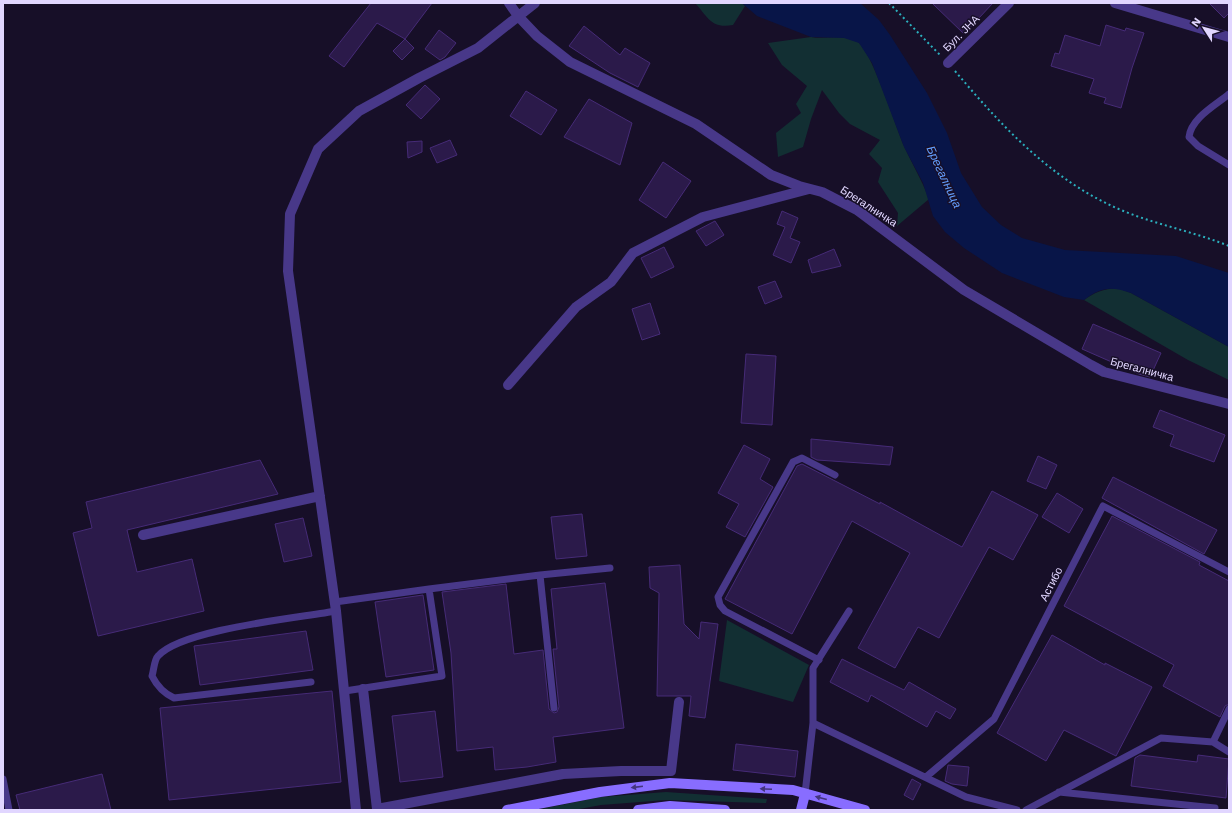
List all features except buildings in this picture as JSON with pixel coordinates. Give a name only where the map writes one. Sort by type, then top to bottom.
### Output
[{"type":"main road","points":[[507,810],[600,792],[670,783],[793,790],[865,810]]},
{"type":"main road","points":[[801,810],[805,794]]},
{"type":"main road","points":[[638,810],[670,806],[725,810]]},
{"type":"street","name":"Брегалничка","points":[[510,3],[518,16],[537,36],[570,62],[696,124],[771,175],[799,186],[811,188],[832,196],[857,210],[964,290],[1036,334],[1098,369],[1104,372],[1229,404]]},
{"type":"street","points":[[356,810],[336,607],[288,271],[290,214],[318,149],[359,111],[478,48],[535,3]]},
{"type":"street","name":"Бул. ЈНА","points":[[948,63],[1009,3]]},
{"type":"street","points":[[1115,3],[1229,37]]},
{"type":"street","points":[[508,385],[576,307],[611,282],[633,253],[703,217],[811,188]]},
{"type":"street","points":[[143,536],[320,496]]},
{"type":"street","points":[[363,689],[377,809],[563,774],[621,771],[672,771],[679,702]]},
{"type":"lane","points":[[1229,94],[1197,120],[1190,131],[1189,136],[1198,146],[1229,165]]},
{"type":"lane","points":[[819,660],[724,611],[720,605],[718,597],[793,462],[802,458],[835,475]]},
{"type":"lane","name":"Астибо","points":[[926,777],[994,719],[1103,506],[1229,572]]},
{"type":"lane","points":[[311,682],[174,698],[167,695],[157,686],[152,676],[156,658],[163,651],[202,634],[430,589],[610,568]]},
{"type":"lane","points":[[540,575],[554,708]]},
{"type":"lane","points":[[345,691],[442,676],[430,589]]},
{"type":"lane","points":[[805,794],[813,723],[813,668],[848,611]]},
{"type":"lane","points":[[1213,742],[1229,709]]},
{"type":"lane","points":[[813,723],[966,797],[1017,810]]},
{"type":"lane","points":[[1026,810],[1161,738],[1213,742],[1229,752]]},
{"type":"lane","points":[[3,780],[9,810]]},
{"type":"lane","points":[[1058,792],[1215,808]]},
{"type":"path","points":[[890,3],[948,63],[989,111],[1016,139],[1034,156],[1075,186],[1131,214],[1229,246]]},
{"type":"green space","points":[[695,3],[742,3],[745,6],[733,25],[726,26],[711,21]]},
{"type":"green space","points":[[811,37],[842,37],[854,40],[859,43],[864,50],[877,75],[904,146],[929,199],[897,226],[898,213],[878,182],[882,168],[869,154],[880,140],[850,124],[839,113],[822,90],[811,119],[803,147],[778,157],[776,133],[801,113],[796,104],[807,86],[782,65],[768,43]]},
{"type":"green space","points":[[1117,288],[1131,293],[1229,347],[1229,380],[1188,360],[1084,300],[1099,291]]},
{"type":"green space","points":[[727,620],[809,665],[793,702],[719,681]]},
{"type":"green space","points":[[666,792],[767,799],[766,803],[666,800],[601,805],[574,810],[536,810],[601,797]]},
{"type":"water","name":"Брегалница","points":[[742,3],[860,3],[879,20],[927,93],[947,133],[961,173],[982,207],[1001,225],[1022,238],[1065,250],[1176,256],[1229,273],[1229,347],[1131,293],[1118,289],[1106,289],[1096,292],[1084,300],[1064,297],[1002,273],[964,248],[945,232],[933,216],[923,183],[904,147],[872,63],[859,43],[844,38],[811,37],[757,16]]}]
